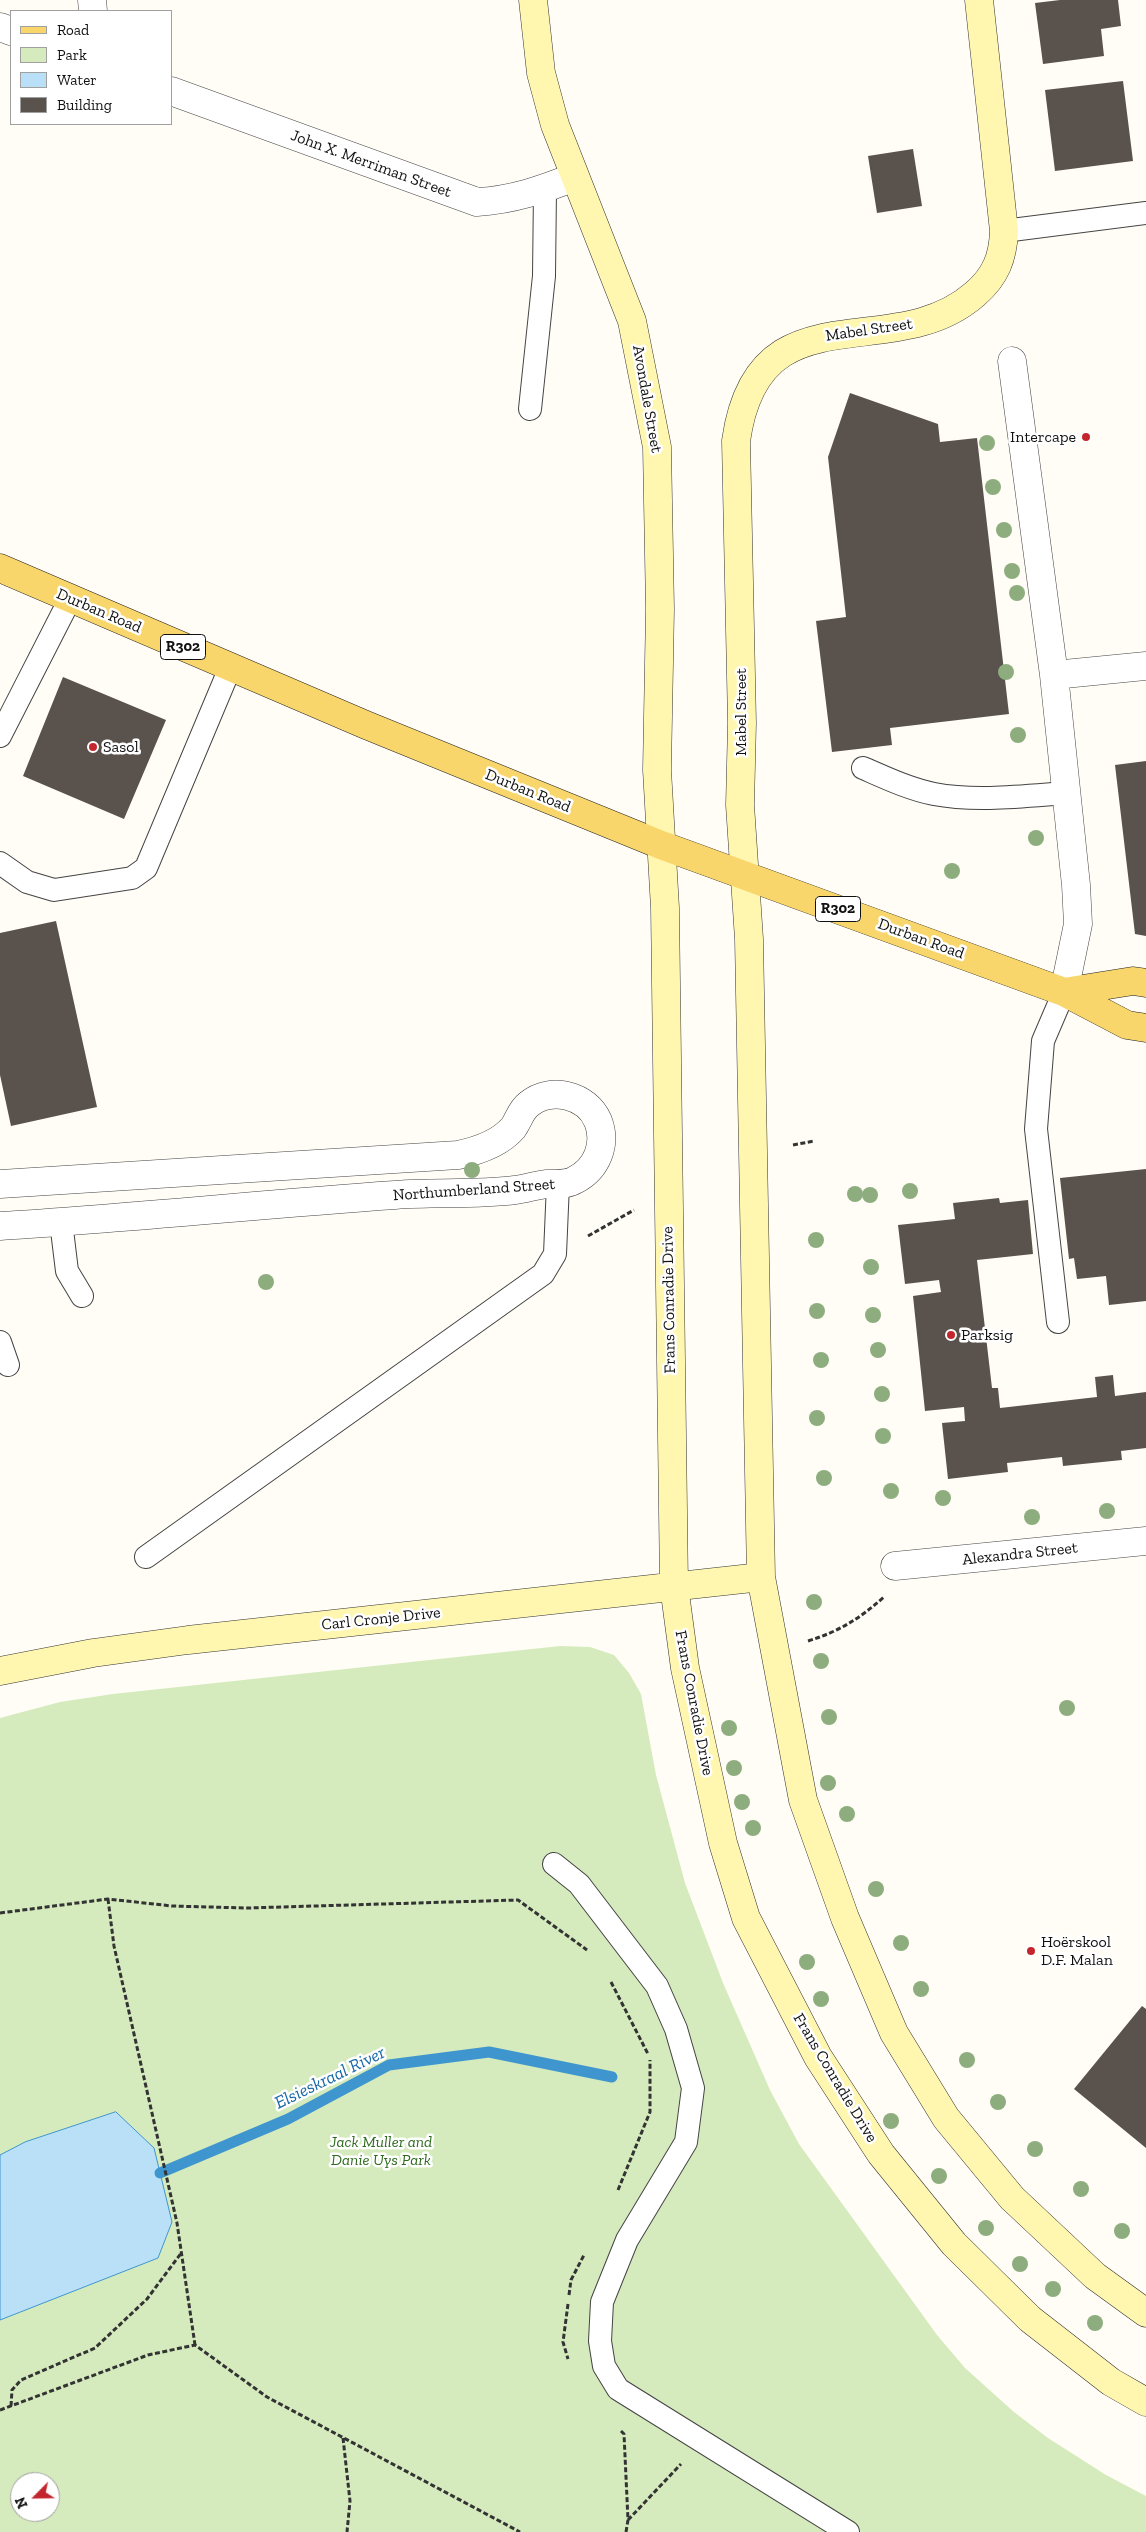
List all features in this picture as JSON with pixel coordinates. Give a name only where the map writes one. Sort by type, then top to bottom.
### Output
[{"type":"main road","name":"Avondale Street","points":[[533,0],[541,73],[555,125],[632,321],[657,447],[660,609],[657,770],[661,845]]},
{"type":"main road","name":"Mabel Street","points":[[746,876],[740,805],[742,723],[736,441],[746,396],[761,373],[774,360],[808,341],[825,335],[905,326],[952,312],[990,280],[1003,250],[1004,231],[979,0]]},
{"type":"main road","name":"Durban Road","points":[[0,568],[230,668],[661,845],[1064,992],[1127,1024],[1146,1028]]},
{"type":"main road","name":"Frans Conradie Drive","points":[[661,845],[665,908],[671,1488],[674,1586],[685,1668],[723,1842],[746,1918],[818,2057],[881,2154],[954,2244],[1030,2320],[1111,2382],[1146,2402]]},
{"type":"main road","points":[[746,876],[750,949],[761,1577],[803,1800],[845,1918],[894,2033],[946,2118],[1012,2198],[1095,2276],[1146,2313]]},
{"type":"main road","name":"Durban Road","points":[[1064,992],[1133,981],[1146,983]]},
{"type":"main road","name":"Carl Cronje Drive","points":[[1,1671],[93,1653],[188,1640],[761,1577]]},
{"type":"street","name":"John X. Merriman Street","points":[[172,90],[477,202],[502,200],[545,188],[574,177]]},
{"type":"street","points":[[1012,361],[1068,793],[1078,924],[1064,992]]},
{"type":"street","points":[[1054,675],[1146,666]]},
{"type":"street","name":"Northumberland Street","points":[[0,1184],[458,1155],[482,1148],[500,1138],[513,1128],[521,1112],[538,1099],[548,1095],[562,1094],[577,1099],[589,1107],[597,1119],[602,1134],[601,1148],[596,1163],[586,1174],[573,1181],[558,1184],[514,1190],[397,1195],[0,1226]]},
{"type":"street","name":"Alexandra Street","points":[[895,1566],[1146,1541]]},
{"type":"lane","points":[[530,409],[544,276],[545,188]]},
{"type":"lane","points":[[1004,231],[1146,213]]},
{"type":"lane","points":[[0,736],[70,599]]},
{"type":"lane","points":[[0,863],[27,882],[54,890],[132,878],[140,874],[146,868],[230,668]]},
{"type":"lane","points":[[863,768],[900,784],[935,794],[970,797],[1068,793]]},
{"type":"lane","points":[[1058,1322],[1036,1129],[1043,1041],[1064,992]]},
{"type":"lane","points":[[146,1557],[544,1274],[555,1254],[558,1184]]},
{"type":"lane","points":[[61,1222],[68,1271],[82,1296]]},
{"type":"lane","points":[[0,1342],[8,1365]]},
{"type":"lane","points":[[554,1864],[579,1884],[657,1986],[676,2029],[693,2088],[686,2142],[627,2240],[602,2302],[600,2341],[604,2366],[618,2390],[848,2532]]},
{"type":"path","points":[[793,1145],[814,1141]]},
{"type":"path","points":[[555,1254],[580,1242],[592,1233],[637,1208]]},
{"type":"path","points":[[806,1642],[826,1636],[860,1619],[885,1596],[895,1566]]},
{"type":"path","points":[[0,1913],[108,1900],[172,1906],[247,1908],[518,1900],[592,1954]]},
{"type":"path","points":[[108,1900],[114,1946],[177,2223],[195,2345],[267,2397],[520,2532]]},
{"type":"path","points":[[608,1976],[650,2059],[650,2112],[616,2194]]},
{"type":"path","points":[[11,2406],[12,2390],[21,2380],[96,2348],[147,2299],[182,2252]]},
{"type":"path","points":[[569,2360],[563,2342],[570,2280],[585,2254]]},
{"type":"path","points":[[0,2410],[148,2355],[195,2345]]},
{"type":"path","points":[[618,2427],[624,2434],[628,2520],[626,2532]]},
{"type":"path","points":[[343,2438],[350,2501],[347,2532]]},
{"type":"path","points":[[628,2520],[702,2442]]},
{"type":"green space","name":"Jack Muller and Danie Uys Park","points":[[560,1646],[590,1647],[614,1655],[629,1673],[641,1694],[656,1775],[685,1883],[723,1983],[770,2090],[799,2144],[937,2335],[965,2368],[1014,2412],[1048,2438],[1106,2475],[1146,2496],[1146,2532],[0,2532],[0,1718],[60,1702],[113,1694]]},
{"type":"water","points":[[116,2112],[154,2148],[172,2222],[158,2258],[0,2320],[0,2155],[25,2142]]},
{"type":"building","points":[[1060,0],[1118,0],[1121,26],[1101,29],[1104,56],[1043,64],[1035,3]]},
{"type":"building","points":[[1123,81],[1133,161],[1055,171],[1045,90]]},
{"type":"building","points":[[913,149],[922,206],[877,213],[868,156]]},
{"type":"building","points":[[850,393],[938,424],[940,442],[977,438],[1009,714],[890,728],[892,745],[832,752],[816,621],[846,617],[828,457]]},
{"type":"building","points":[[63,677],[166,720],[124,819],[23,776]]},
{"type":"building","points":[[1146,761],[1146,936],[1135,934],[1115,765]]},
{"type":"building","points":[[56,921],[97,1107],[11,1126],[0,1075],[0,933]]},
{"type":"building","points":[[1146,1169],[1146,1301],[1109,1305],[1106,1276],[1077,1279],[1074,1258],[1069,1259],[1060,1178]]},
{"type":"building","name":"Parksig","points":[[999,1198],[1000,1203],[1028,1200],[1033,1254],[977,1260],[992,1388],[998,1388],[1000,1408],[1097,1397],[1095,1377],[1113,1375],[1115,1396],[1146,1392],[1146,1448],[1121,1451],[1122,1460],[1063,1466],[1062,1457],[1007,1463],[1008,1472],[948,1479],[942,1423],[965,1421],[964,1407],[925,1411],[913,1296],[941,1292],[939,1280],[905,1284],[898,1225],[955,1219],[953,1203]]},
{"type":"building","points":[[1142,2006],[1146,2009],[1146,2148],[1074,2089]]},
{"type":"waterway","name":"Elsieskraal River","points":[[160,2173],[288,2119],[389,2065],[489,2052],[612,2077]]},
{"type":"place","name":"Intercape","points":[[1086,437]]},
{"type":"place","name":"Sasol","points":[[93,747]]},
{"type":"place","name":"Parksig","points":[[951,1335]]},
{"type":"place","name":"Hoërskool D.F. Malan","points":[[1031,1951]]}]
